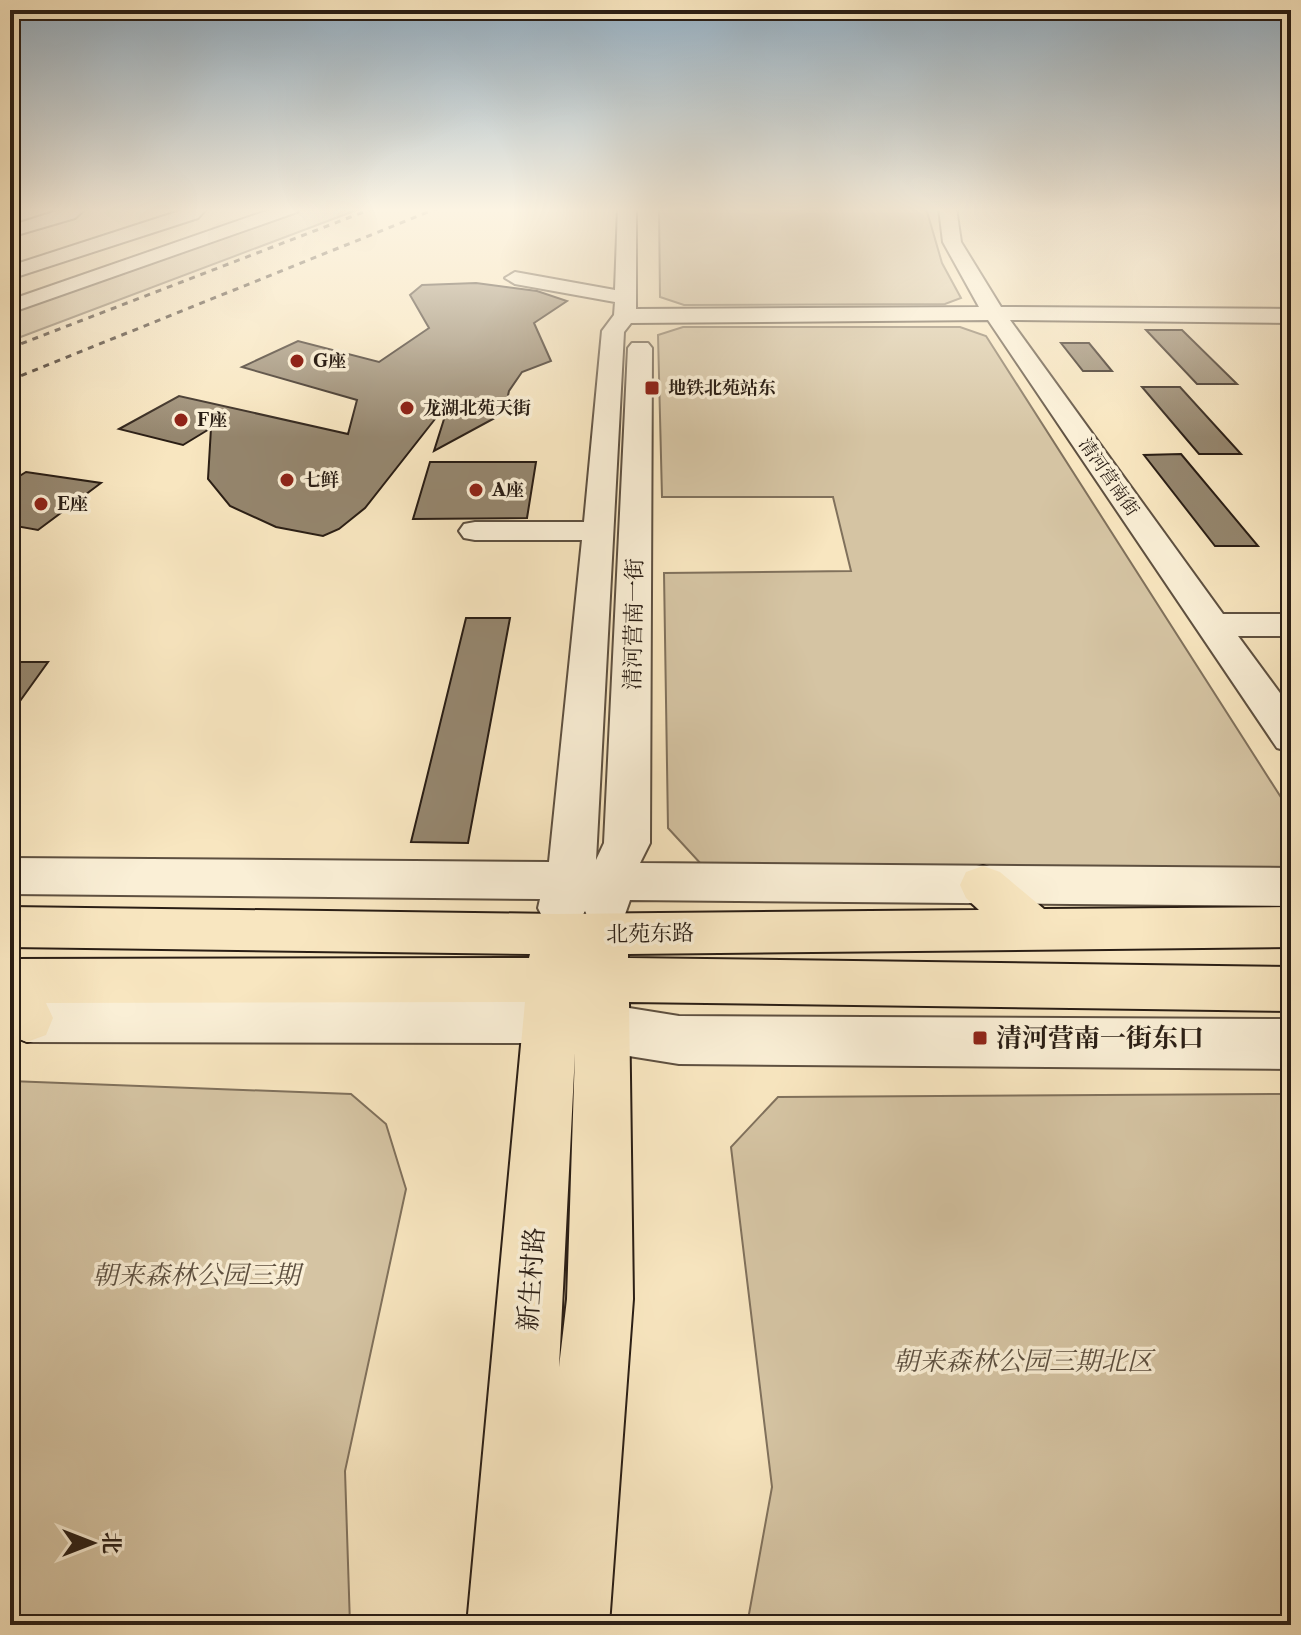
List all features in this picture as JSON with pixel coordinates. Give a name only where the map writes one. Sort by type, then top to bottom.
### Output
[{"type":"main road","points":[[983,885],[1035,930]]},
{"type":"main road","name":"北苑东路","points":[[10,927],[577,979],[1291,989]]},
{"type":"main road","name":"北苑东路","points":[[577,979],[1035,930],[1291,927]]},
{"type":"main road","points":[[569,1625],[600,1299],[577,979]]},
{"type":"main road","name":"新生村路","points":[[507,1625],[577,979]]},
{"type":"street","points":[[10,307],[74,284]]},
{"type":"street","points":[[539,284],[625,307],[1291,316]]},
{"type":"street","name":"清河营南一街","points":[[577,979],[588,882],[576,846],[613,331],[625,307],[625,284]]},
{"type":"street","name":"清河营南街","points":[[977,284],[1291,738]]},
{"type":"street","name":"清河营南一街","points":[[577,979],[588,882],[627,843],[640,330],[625,307]]},
{"type":"street","points":[[475,531],[599,531]]},
{"type":"street","points":[[1212,625],[1291,625]]},
{"type":"street","points":[[10,876],[1291,887]]},
{"type":"street","points":[[16,999],[577,979],[679,1040],[1291,1044]]},
{"type":"green space","points":[[88,284],[160,284],[10,341],[10,312]]},
{"type":"green space","points":[[660,284],[954,284],[961,298],[945,304],[684,305],[660,297]]},
{"type":"green space","points":[[683,327],[960,327],[986,336],[1291,813],[1291,869],[701,864],[668,828],[664,573],[851,571],[833,497],[662,497],[658,335]]},
{"type":"green space","name":"朝来森林公园三期","points":[[10,1081],[351,1094],[386,1124],[406,1189],[345,1471],[350,1625],[10,1625]]},
{"type":"green space","name":"朝来森林公园三期北区","points":[[1291,1094],[1291,1625],[747,1625],[772,1487],[731,1147],[778,1097]]},
{"type":"building","name":"龙湖北苑天街","points":[[486,284],[537,291],[567,301],[534,323],[551,361],[522,372],[509,391],[504,413],[434,451],[450,400],[365,508],[339,529],[323,536],[276,527],[230,506],[208,479],[211,428],[183,445],[119,429],[179,396],[348,434],[357,400],[242,367],[298,341],[379,362],[429,328],[410,295],[422,285]]},
{"type":"building","points":[[1146,330],[1182,330],[1237,384],[1197,384]]},
{"type":"building","points":[[1061,343],[1089,343],[1112,371],[1083,371]]},
{"type":"building","points":[[1142,387],[1180,387],[1241,454],[1199,454]]},
{"type":"building","points":[[1181,454],[1258,546],[1215,546],[1144,455]]},
{"type":"building","name":"A座","points":[[430,462],[536,462],[527,518],[413,519]]},
{"type":"building","name":"E座","points":[[26,472],[101,483],[38,530],[10,525],[10,482]]},
{"type":"building","points":[[466,618],[510,618],[468,843],[411,842]]},
{"type":"building","points":[[10,662],[48,662],[10,715]]},
{"type":"railway","points":[[10,348],[176,284]]},
{"type":"railway","points":[[10,380],[248,284]]},
{"type":"place","name":"G座","points":[[297,361]]},
{"type":"place","name":"地铁北苑站东","points":[[652,388]]},
{"type":"place","name":"龙湖北苑天街","points":[[407,408]]},
{"type":"place","name":"F座","points":[[181,420]]},
{"type":"place","name":"七鲜","points":[[287,480]]},
{"type":"place","name":"A座","points":[[476,490]]},
{"type":"place","name":"E座","points":[[41,504]]},
{"type":"place","name":"清河营南一街东口","points":[[980,1038]]}]
